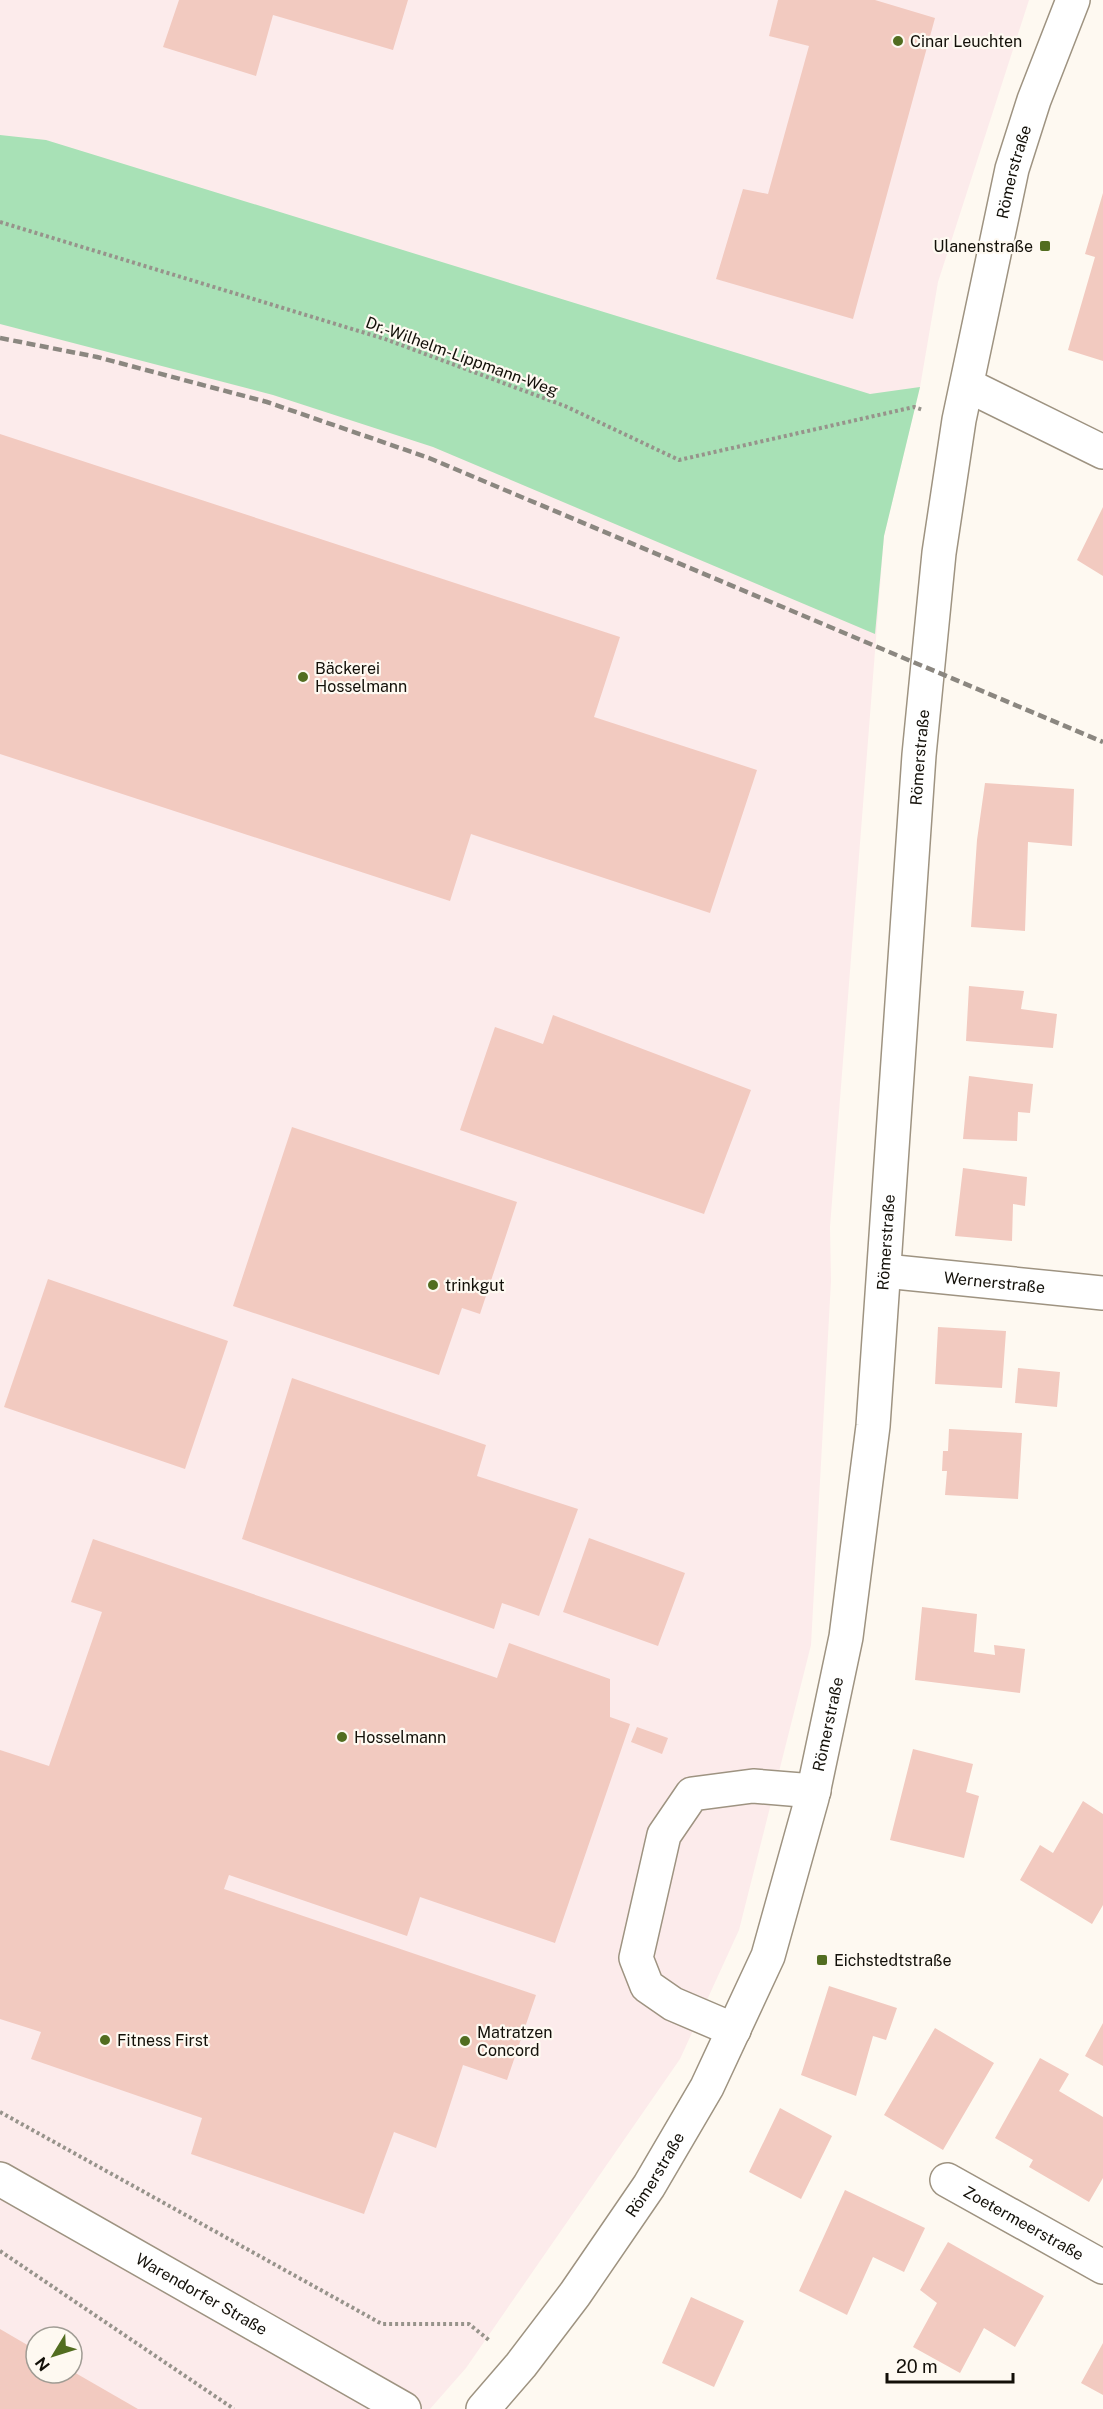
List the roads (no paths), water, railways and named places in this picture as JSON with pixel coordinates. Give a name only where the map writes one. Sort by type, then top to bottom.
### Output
[{"type":"main road","name":"Römerstraße","points":[[483,2409],[521,2365],[575,2294],[649,2186],[707,2087],[768,1956],[814,1791],[848,1626],[873,1426],[927,667],[939,553],[959,420],[1012,169],[1034,100],[1073,0]]},
{"type":"main road","points":[[967,385],[1103,452]]},
{"type":"main road","name":"Wernerstraße","points":[[885,1271],[1103,1293]]},
{"type":"main road","points":[[734,2030],[673,2004],[647,1986],[636,1958],[663,1835],[692,1794],[753,1786],[814,1791]]},
{"type":"main road","name":"Warendorfer Straße","points":[[0,2179],[404,2409]]},
{"type":"main road","name":"Zoetermeerstraße","points":[[947,2180],[1103,2266]]},
{"type":"railway","points":[[0,338],[97,357],[267,402],[429,458],[1103,742]]},
{"type":"place","name":"Cinar Leuchten","points":[[898,41]]},
{"type":"place","name":"Ulanenstraße","points":[[1045,246]]},
{"type":"place","name":"Bäckerei Hosselmann","points":[[303,677]]},
{"type":"place","name":"trinkgut","points":[[433,1285]]},
{"type":"place","name":"Hosselmann","points":[[342,1737]]},
{"type":"place","name":"Eichstedtstraße","points":[[822,1960]]},
{"type":"place","name":"Fitness First","points":[[105,2040]]},
{"type":"place","name":"Matratzen Concord","points":[[465,2041]]}]
